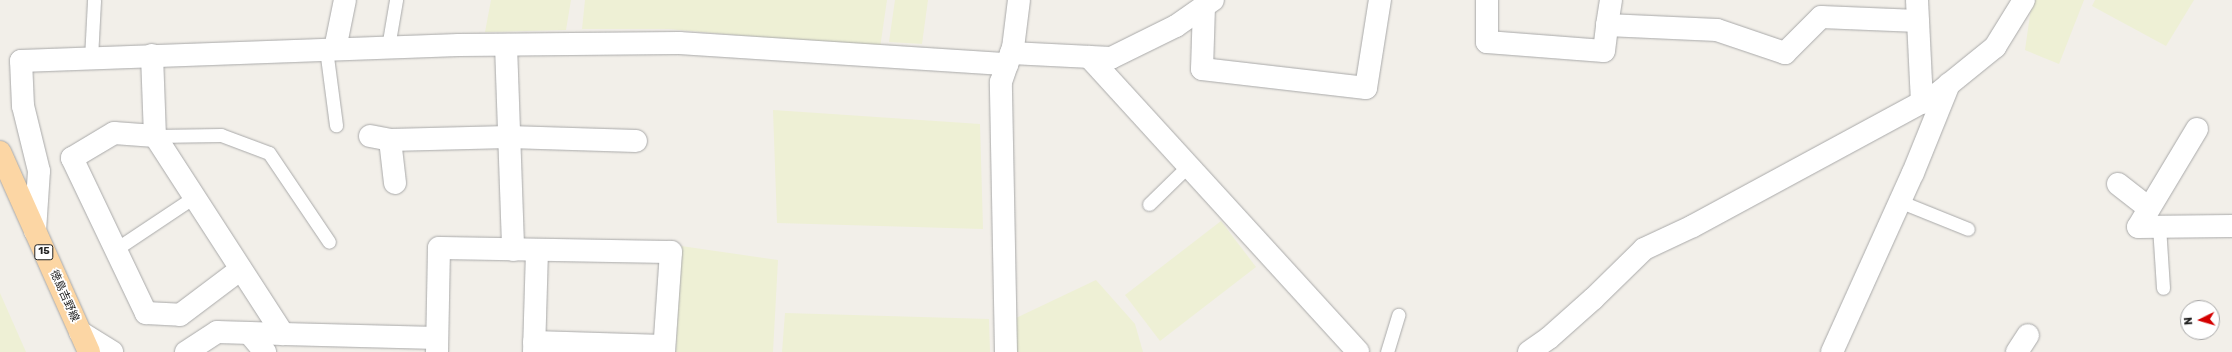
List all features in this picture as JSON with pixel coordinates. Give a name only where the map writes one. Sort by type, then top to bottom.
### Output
[{"type":"main road","name":"徳島吉野線","points":[[0,152],[89,352]]},
{"type":"street","points":[[331,49],[345,0]]},
{"type":"street","points":[[1006,352],[1001,82],[1009,58],[1018,0]]},
{"type":"street","points":[[1209,3],[1202,68],[1366,88],[1380,0]]},
{"type":"street","points":[[1488,0],[1487,42],[1604,51],[1611,0]]},
{"type":"street","points":[[1529,352],[1587,304],[1644,249],[1693,226],[1922,103],[1949,84],[1995,47],[2024,0]]},
{"type":"street","points":[[35,231],[39,171],[23,106],[21,61],[388,47],[506,44],[679,43],[1009,58],[1110,58],[1176,26],[1209,3]]},
{"type":"street","points":[[1607,25],[1717,30],[1785,53],[1821,17],[1917,10],[1922,103]]},
{"type":"street","points":[[506,44],[513,250]]},
{"type":"street","points":[[152,55],[155,136],[283,334]]},
{"type":"street","points":[[1089,57],[1358,352]]},
{"type":"street","points":[[1832,352],[1900,202],[1949,84]]},
{"type":"street","points":[[2154,217],[2197,129]]},
{"type":"street","points":[[155,136],[114,133],[72,158],[146,313],[180,315],[241,269]]},
{"type":"street","points":[[395,183],[380,138],[509,137],[636,142]]},
{"type":"street","points":[[2118,184],[2154,217],[2232,226]]},
{"type":"street","points":[[186,352],[217,332],[283,334],[437,345],[439,248],[670,252],[664,349],[534,347],[537,250]]},
{"type":"street","points":[[80,332],[112,352]]},
{"type":"street","points":[[249,333],[265,352]]},
{"type":"lane","points":[[91,58],[94,0]]},
{"type":"lane","points":[[388,47],[396,0]]},
{"type":"lane","points":[[331,49],[336,125]]},
{"type":"lane","points":[[155,136],[221,135],[268,153],[329,242]]},
{"type":"lane","points":[[1149,204],[1189,166]]},
{"type":"lane","points":[[116,249],[194,196]]},
{"type":"lane","points":[[1900,202],[1968,229]]},
{"type":"lane","points":[[2154,217],[2162,288]]},
{"type":"lane","points":[[1387,352],[1398,315]]},
{"type":"green space","points":[[491,0],[571,0],[566,30],[485,32]]},
{"type":"green space","points":[[585,0],[887,0],[880,48],[668,29],[582,29]]},
{"type":"green space","points":[[895,0],[928,0],[922,44],[889,42]]},
{"type":"green space","points":[[2036,0],[2084,0],[2059,64],[2025,50],[2031,8]]},
{"type":"green space","points":[[2095,0],[2194,0],[2166,46],[2092,6]]},
{"type":"green space","points":[[773,110],[980,124],[983,229],[777,223]]},
{"type":"green space","points":[[1221,221],[1256,267],[1160,341],[1125,295]]},
{"type":"green space","points":[[681,246],[778,260],[773,352],[676,352]]},
{"type":"green space","points":[[1096,280],[1135,324],[1143,352],[1014,352],[1012,320]]},
{"type":"green space","points":[[0,293],[26,352],[0,352]]},
{"type":"green space","points":[[785,313],[989,319],[990,352],[782,352]]}]
